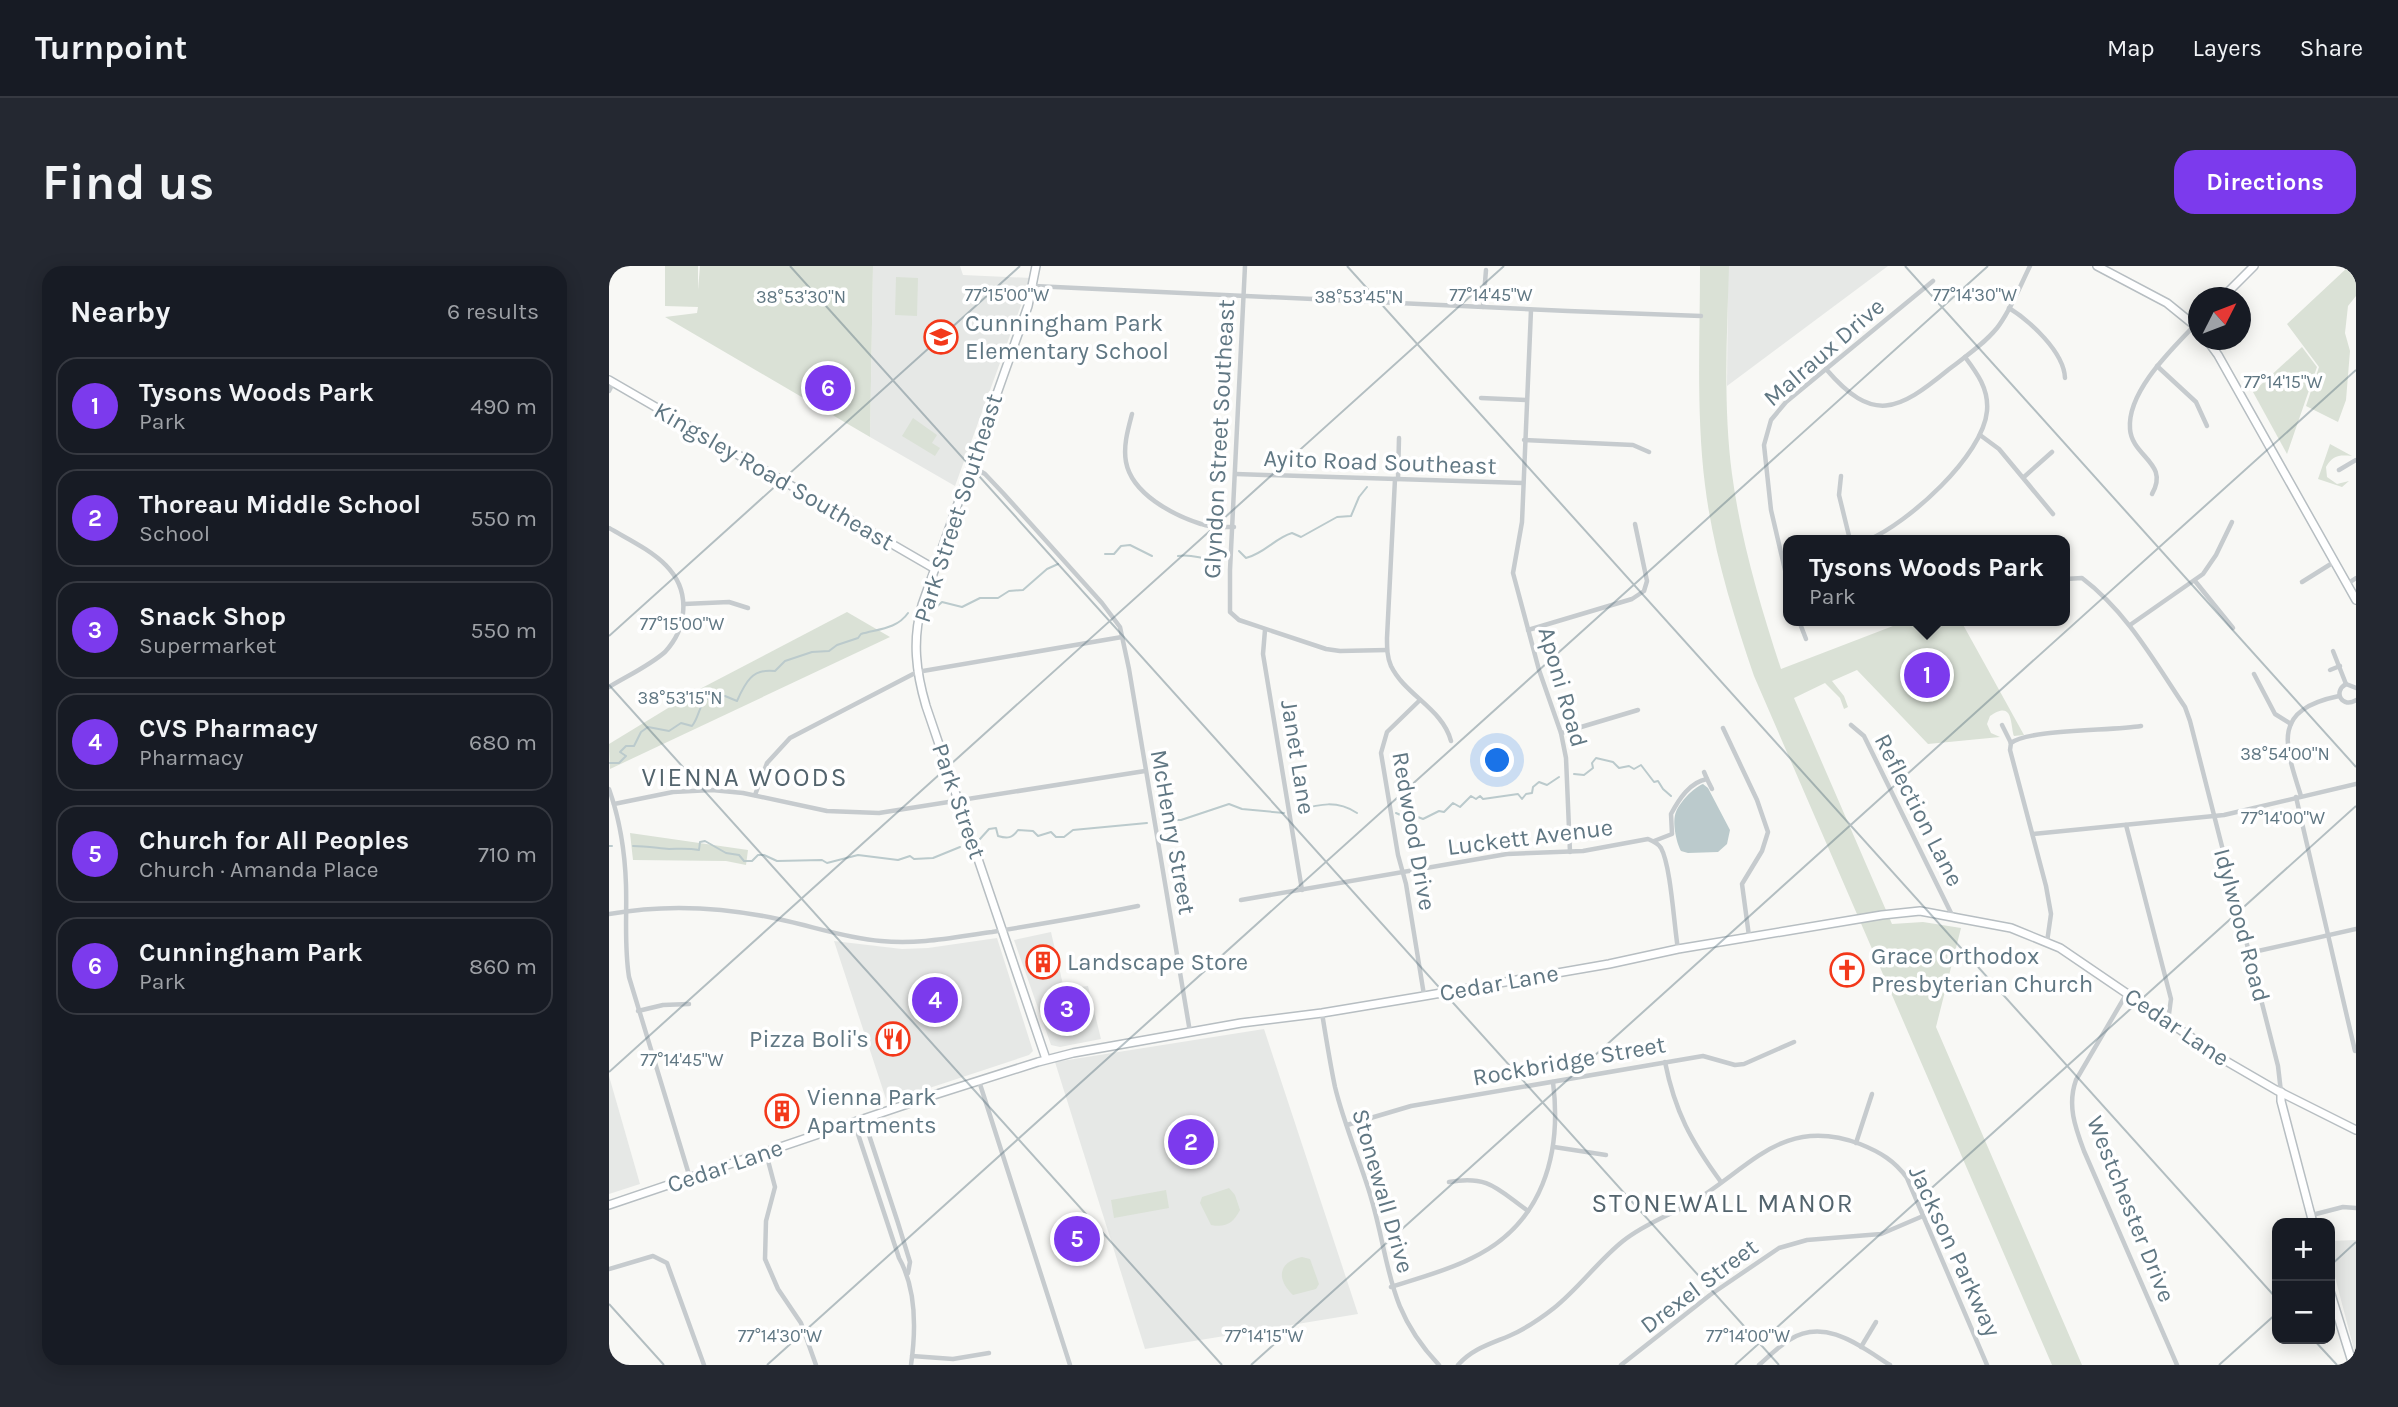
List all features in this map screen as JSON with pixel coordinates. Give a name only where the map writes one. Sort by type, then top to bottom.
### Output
[{"type":"main road","name":"Park Street Southeast","points":[[917,672],[916,636],[919,615],[1034,286],[1036,266]]},
{"type":"main road","points":[[2097,266],[2153,295],[2188,319]]},
{"type":"main road","points":[[2233,287],[2254,266]]},
{"type":"main road","points":[[2214,350],[2356,600]]},
{"type":"main road","name":"Kingsley Road Southeast","points":[[611,382],[935,569]]},
{"type":"main road","name":"Park Street","points":[[917,672],[1002,930]]},
{"type":"main road","name":"Cedar Lane","points":[[609,1205],[1046,1059],[1259,1020],[1322,1013],[1424,996],[1609,964],[1678,949],[1906,912],[1952,915],[2011,928],[2047,942],[2081,961],[2226,1061],[2356,1130]]},
{"type":"main road","points":[[1002,930],[1046,1059]]},
{"type":"main road","name":"Idylwood Road","points":[[2281,1092],[2312,1218]]},
{"type":"main road","points":[[2335,1307],[2353,1365]]},
{"type":"street","name":"Glyndon Street Southeast","points":[[1245,266],[1229,603],[1230,612],[1239,620],[1265,630]]},
{"type":"street","points":[[1826,369],[1840,386],[1859,400],[1888,405],[1910,400],[1997,329],[2030,266]]},
{"type":"street","points":[[1483,307],[1486,270]]},
{"type":"street","name":"Malraux Drive","points":[[1783,550],[1769,495],[1764,455],[1765,438],[1771,420],[1781,407],[1933,281]]},
{"type":"street","points":[[1034,286],[1702,316]]},
{"type":"street","points":[[2009,308],[2036,328],[2062,363],[2065,378]]},
{"type":"street","name":"Aponi Road","points":[[1531,310],[1520,534],[1513,573],[1539,670],[1561,733],[1567,763],[1570,852]]},
{"type":"street","points":[[2152,494],[2157,483],[2156,472],[2134,445],[2130,422],[2140,392],[2157,366],[2188,334]]},
{"type":"street","points":[[1877,535],[1940,488],[1959,467],[1980,435],[1987,411],[1985,392],[1965,357]]},
{"type":"street","points":[[2157,366],[2196,402],[2207,426]]},
{"type":"street","points":[[609,391],[611,382]]},
{"type":"street","points":[[1481,398],[1526,400]]},
{"type":"street","points":[[1132,414],[1125,452],[1129,473],[1136,485],[1149,497],[1202,525],[1234,527]]},
{"type":"street","points":[[1980,435],[1999,449],[2053,514]]},
{"type":"street","points":[[1399,438],[1387,650],[1395,673],[1445,726],[1451,741]]},
{"type":"street","points":[[1524,440],[1633,445],[1649,452]]},
{"type":"street","points":[[2024,477],[2052,452]]},
{"type":"street","points":[[2339,470],[2356,460]]},
{"type":"street","points":[[755,795],[767,763],[790,738],[917,672],[1122,637],[1117,622],[1082,580],[996,485],[971,466]]},
{"type":"street","name":"Ayito Road Southeast","points":[[1236,474],[1523,483]]},
{"type":"street","points":[[1841,476],[1839,495],[1849,535]]},
{"type":"street","points":[[2130,625],[2195,581],[2211,563],[2232,522]]},
{"type":"street","points":[[1528,630],[1633,599],[1644,591],[1647,583],[1635,524]]},
{"type":"street","points":[[609,528],[667,565],[678,582],[684,604],[680,627],[666,651],[609,687]]},
{"type":"street","points":[[2302,582],[2335,561]]},
{"type":"street","name":"Idylwood Road","points":[[2070,579],[2082,578],[2130,625],[2187,714],[2197,744],[2278,1066],[2281,1092]]},
{"type":"street","points":[[2347,584],[2356,578]]},
{"type":"street","points":[[2195,581],[2233,628]]},
{"type":"street","points":[[684,604],[729,602],[748,608]]},
{"type":"street","points":[[1801,626],[1806,639]]},
{"type":"street","points":[[1265,630],[1326,649],[1387,650]]},
{"type":"street","name":"Janet Lane","points":[[1265,630],[1263,654],[1302,890]]},
{"type":"street","name":"McHenry Street","points":[[1122,637],[1190,1032]]},
{"type":"street","points":[[2333,651],[2346,684],[2356,688]]},
{"type":"street","points":[[2330,670],[2340,666]]},
{"type":"street","points":[[2254,674],[2275,714],[2291,724]]},
{"type":"street","points":[[2260,684],[2269,680]]},
{"type":"street","points":[[2339,696],[2340,690],[2346,684]]},
{"type":"street","points":[[2339,696],[2309,704],[2300,710],[2291,724],[2287,743],[2355,1051]]},
{"type":"street","points":[[2339,696],[2345,703],[2355,702]]},
{"type":"street","name":"Redwood Drive","points":[[1420,700],[1387,732],[1381,745],[1390,814],[1424,996]]},
{"type":"street","points":[[1561,733],[1638,710]]},
{"type":"street","name":"Reflection Lane","points":[[1851,725],[1864,736],[1952,915]]},
{"type":"street","points":[[2002,725],[2011,743],[2010,750],[2051,914],[2047,942]]},
{"type":"street","points":[[2011,743],[2018,738],[2040,734],[2141,726]]},
{"type":"street","points":[[1723,728],[1757,800],[1768,832],[1762,851],[1742,884],[1749,937]]},
{"type":"street","points":[[614,804],[660,793],[690,790],[755,795],[827,811],[863,814],[900,811],[1145,771]]},
{"type":"street","points":[[1704,772],[1712,789]]},
{"type":"street","points":[[1678,949],[1666,864],[1661,849],[1655,842],[1672,834],[1671,814],[1675,807],[1691,786],[1707,779]]},
{"type":"street","points":[[2033,834],[2214,816],[2356,784]]},
{"type":"street","points":[[609,789],[622,839],[626,959],[638,1011],[690,1178]]},
{"type":"street","points":[[2126,825],[2171,999],[2168,1021]]},
{"type":"street","name":"Luckett Avenue","points":[[1241,900],[1527,852],[1570,852],[1648,839],[1655,842]]},
{"type":"street","points":[[609,914],[673,908],[731,911],[781,919],[845,936],[893,942],[939,940],[1055,923],[1138,906]]},
{"type":"street","points":[[2249,953],[2356,929]]},
{"type":"street","name":"Westchester Drive","points":[[2127,993],[2076,1080],[2071,1107],[2084,1151],[2177,1365]]},
{"type":"street","points":[[638,1011],[663,1004],[689,1004]]},
{"type":"street","name":"Stonewall Drive","points":[[1322,1013],[1335,1088],[1373,1207],[1391,1287],[1413,1334],[1439,1365]]},
{"type":"street","name":"Rockbridge Street","points":[[1347,1125],[1411,1106],[1703,1056],[1735,1065],[1744,1064],[1794,1042]]},
{"type":"street","points":[[1665,1062],[1672,1095],[1685,1128],[1698,1152],[1721,1182]]},
{"type":"street","points":[[979,1081],[1070,1365]]},
{"type":"street","points":[[1391,1287],[1473,1258],[1500,1240],[1528,1210],[1546,1177],[1554,1147],[1556,1129],[1553,1082]]},
{"type":"street","points":[[1856,1143],[1872,1094]]},
{"type":"street","points":[[859,1120],[858,1134],[899,1258],[908,1274]]},
{"type":"street","points":[[859,1120],[869,1135],[910,1262],[908,1274],[914,1320],[911,1365]]},
{"type":"street","name":"Jackson Parkway","points":[[1458,1365],[1472,1353],[1538,1320],[1566,1298],[1622,1241],[1653,1221],[1692,1202],[1756,1155],[1786,1141],[1824,1137],[1856,1143],[1885,1156],[1901,1169],[1987,1365]]},
{"type":"street","points":[[1554,1147],[1606,1155]]},
{"type":"street","points":[[766,1152],[775,1187],[766,1221],[765,1259],[771,1277],[804,1329],[816,1365]]},
{"type":"street","points":[[1449,1182],[1473,1179],[1485,1181],[1528,1210]]},
{"type":"street","points":[[2315,1218],[2343,1207],[2356,1208]]},
{"type":"street","name":"Drexel Street","points":[[1625,1364],[1710,1295],[1779,1248],[1807,1240],[1881,1234],[1923,1216]]},
{"type":"street","points":[[609,1269],[646,1257],[661,1259],[671,1269],[704,1365]]},
{"type":"street","points":[[1861,1347],[1876,1322]]},
{"type":"street","points":[[1759,1365],[1789,1340],[1807,1332],[1832,1332],[1890,1365]]},
{"type":"street","points":[[912,1356],[953,1359],[989,1353]]},
{"type":"shaded area","points":[[665,266],[698,266],[698,290],[700,266],[873,266],[870,437],[665,317],[697,313],[698,307],[665,306]]},
{"type":"shaded area","name":"Cunningham Park Elementary School","points":[[873,266],[960,266],[963,275],[1031,278],[955,486],[870,437]]},
{"type":"shaded area","points":[[1700,266],[1729,266],[1727,396],[1732,474],[1752,573],[1781,669],[1893,626],[1964,626],[2024,735],[2014,736],[2009,716],[2003,710],[1990,716],[1987,724],[1991,733],[2000,737],[1928,744],[1857,670],[1832,681],[1844,696],[1848,707],[1844,709],[1840,698],[1825,683],[1794,698],[1892,924],[1923,922],[1961,928],[1936,1027],[2082,1365],[2052,1365],[1754,676],[1713,534],[1702,458],[1699,403]]},
{"type":"shaded area","points":[[1728,266],[1888,266],[1727,386]]},
{"type":"shaded area","points":[[2348,267],[2356,275],[2356,296],[2348,306],[2345,333],[2350,351],[2346,400],[2338,422],[2306,406],[2319,367],[2287,324]]},
{"type":"shaded area","points":[[896,277],[918,278],[917,316],[895,315]]},
{"type":"shaded area","points":[[2302,347],[2317,367],[2287,454],[2253,392]]},
{"type":"shaded area","points":[[913,418],[937,435],[932,443],[940,448],[935,456],[902,436]]},
{"type":"shaded area","points":[[2330,444],[2352,456],[2337,457],[2326,467],[2327,477],[2337,484],[2349,481],[2342,487],[2318,479]]},
{"type":"shaded area","points":[[847,612],[890,637],[610,769],[609,744],[696,691]]},
{"type":"shaded area","points":[[1703,784],[1708,788],[1730,830],[1727,844],[1718,852],[1688,853],[1681,851],[1679,847],[1675,816],[1684,800]]},
{"type":"shaded area","points":[[630,833],[748,850],[746,865],[726,861],[633,860]]},
{"type":"shaded area","points":[[1051,932],[1064,989],[1088,986],[1101,1039],[1060,1047],[1051,1045],[1014,940]]},
{"type":"shaded area","points":[[997,938],[1033,1051],[1029,1055],[887,1102],[834,941],[902,949]]},
{"type":"shaded area","points":[[1264,1029],[1358,1314],[1145,1349],[1055,1062]]},
{"type":"shaded area","points":[[609,1076],[640,1184],[609,1194]]},
{"type":"shaded area","points":[[1229,1188],[1235,1195],[1240,1210],[1229,1224],[1211,1225],[1200,1203],[1202,1197]]},
{"type":"shaded area","points":[[1166,1190],[1169,1208],[1114,1218],[1111,1200]]},
{"type":"shaded area","points":[[2356,1240],[2356,1357],[2335,1277],[2335,1241]]},
{"type":"shaded area","points":[[1302,1257],[1310,1259],[1319,1284],[1316,1289],[1293,1295],[1284,1283],[1282,1272],[1288,1263]]},
{"type":"waterway","points":[[1239,551],[1246,558],[1259,553],[1286,535],[1292,533],[1301,537],[1337,517],[1351,516],[1359,497],[1367,487]]},
{"type":"waterway","points":[[1105,554],[1114,554],[1121,546],[1130,545],[1152,556]]},
{"type":"waterway","points":[[1178,556],[1212,559],[1225,557]]},
{"type":"waterway","points":[[933,610],[942,602],[962,607],[980,598],[998,598],[1009,591],[1023,590],[1047,569],[1058,564]]},
{"type":"waterway","points":[[610,763],[619,763],[626,756],[620,752],[626,746],[634,746],[641,732],[648,727],[669,731],[681,723],[692,726],[703,703],[710,696],[725,696],[737,701],[746,683],[755,674],[775,671],[785,661],[812,652],[829,651],[837,645],[858,638],[861,634],[893,625],[908,613]]},
{"type":"waterway","points":[[1574,774],[1584,775],[1593,768],[1592,763],[1596,758],[1613,762],[1619,768],[1629,766],[1634,769],[1641,765],[1654,782],[1658,781],[1671,796]]},
{"type":"waterway","points":[[1396,813],[1407,818],[1413,815],[1423,819],[1439,811],[1444,812],[1453,803],[1460,807],[1471,796],[1476,799],[1480,796],[1483,799],[1518,794],[1522,799],[1526,794],[1532,793],[1533,787],[1539,782],[1547,785],[1559,777]]},
{"type":"waterway","points":[[1162,820],[1181,820],[1229,804],[1242,809],[1284,813]]},
{"type":"waterway","points":[[1298,810],[1328,804],[1342,806],[1357,813]]},
{"type":"waterway","points":[[980,839],[989,829],[996,828],[998,836],[1005,837],[1012,836],[1018,830],[1033,831],[1038,836],[1051,832],[1056,837],[1064,837],[1073,830],[1147,823]]},
{"type":"waterway","points":[[633,846],[699,850],[700,842],[705,841],[726,853],[739,855],[744,861],[752,861],[758,855],[764,855],[777,861],[822,860],[827,863],[858,855],[898,860],[910,856],[914,859],[933,858],[960,847]]},
{"type":"place","name":"Cunningham Park Elementary School","points":[[941,337]]},
{"type":"place","name":"Cunningham Park","points":[[828,388]]},
{"type":"place","name":"Tysons Woods Park","points":[[1927,675]]},
{"type":"place","name":"Landscape Store","points":[[1043,962]]},
{"type":"place","name":"Grace Orthodox Presbyterian Church","points":[[1847,970]]},
{"type":"place","name":"CVS Pharmacy","points":[[935,1000]]},
{"type":"place","name":"Snack Shop","points":[[1067,1009]]},
{"type":"place","name":"Pizza Boli's","points":[[893,1039]]},
{"type":"place","name":"Vienna Park Apartments","points":[[782,1111]]},
{"type":"place","name":"Thoreau Middle School","points":[[1191,1142]]},
{"type":"place","name":"Church for All Peoples","points":[[1077,1239]]},
{"type":"district","name":"VIENNA WOODS","points":[[745,777]]},
{"type":"district","name":"STONEWALL MANOR","points":[[1723,1203]]}]
